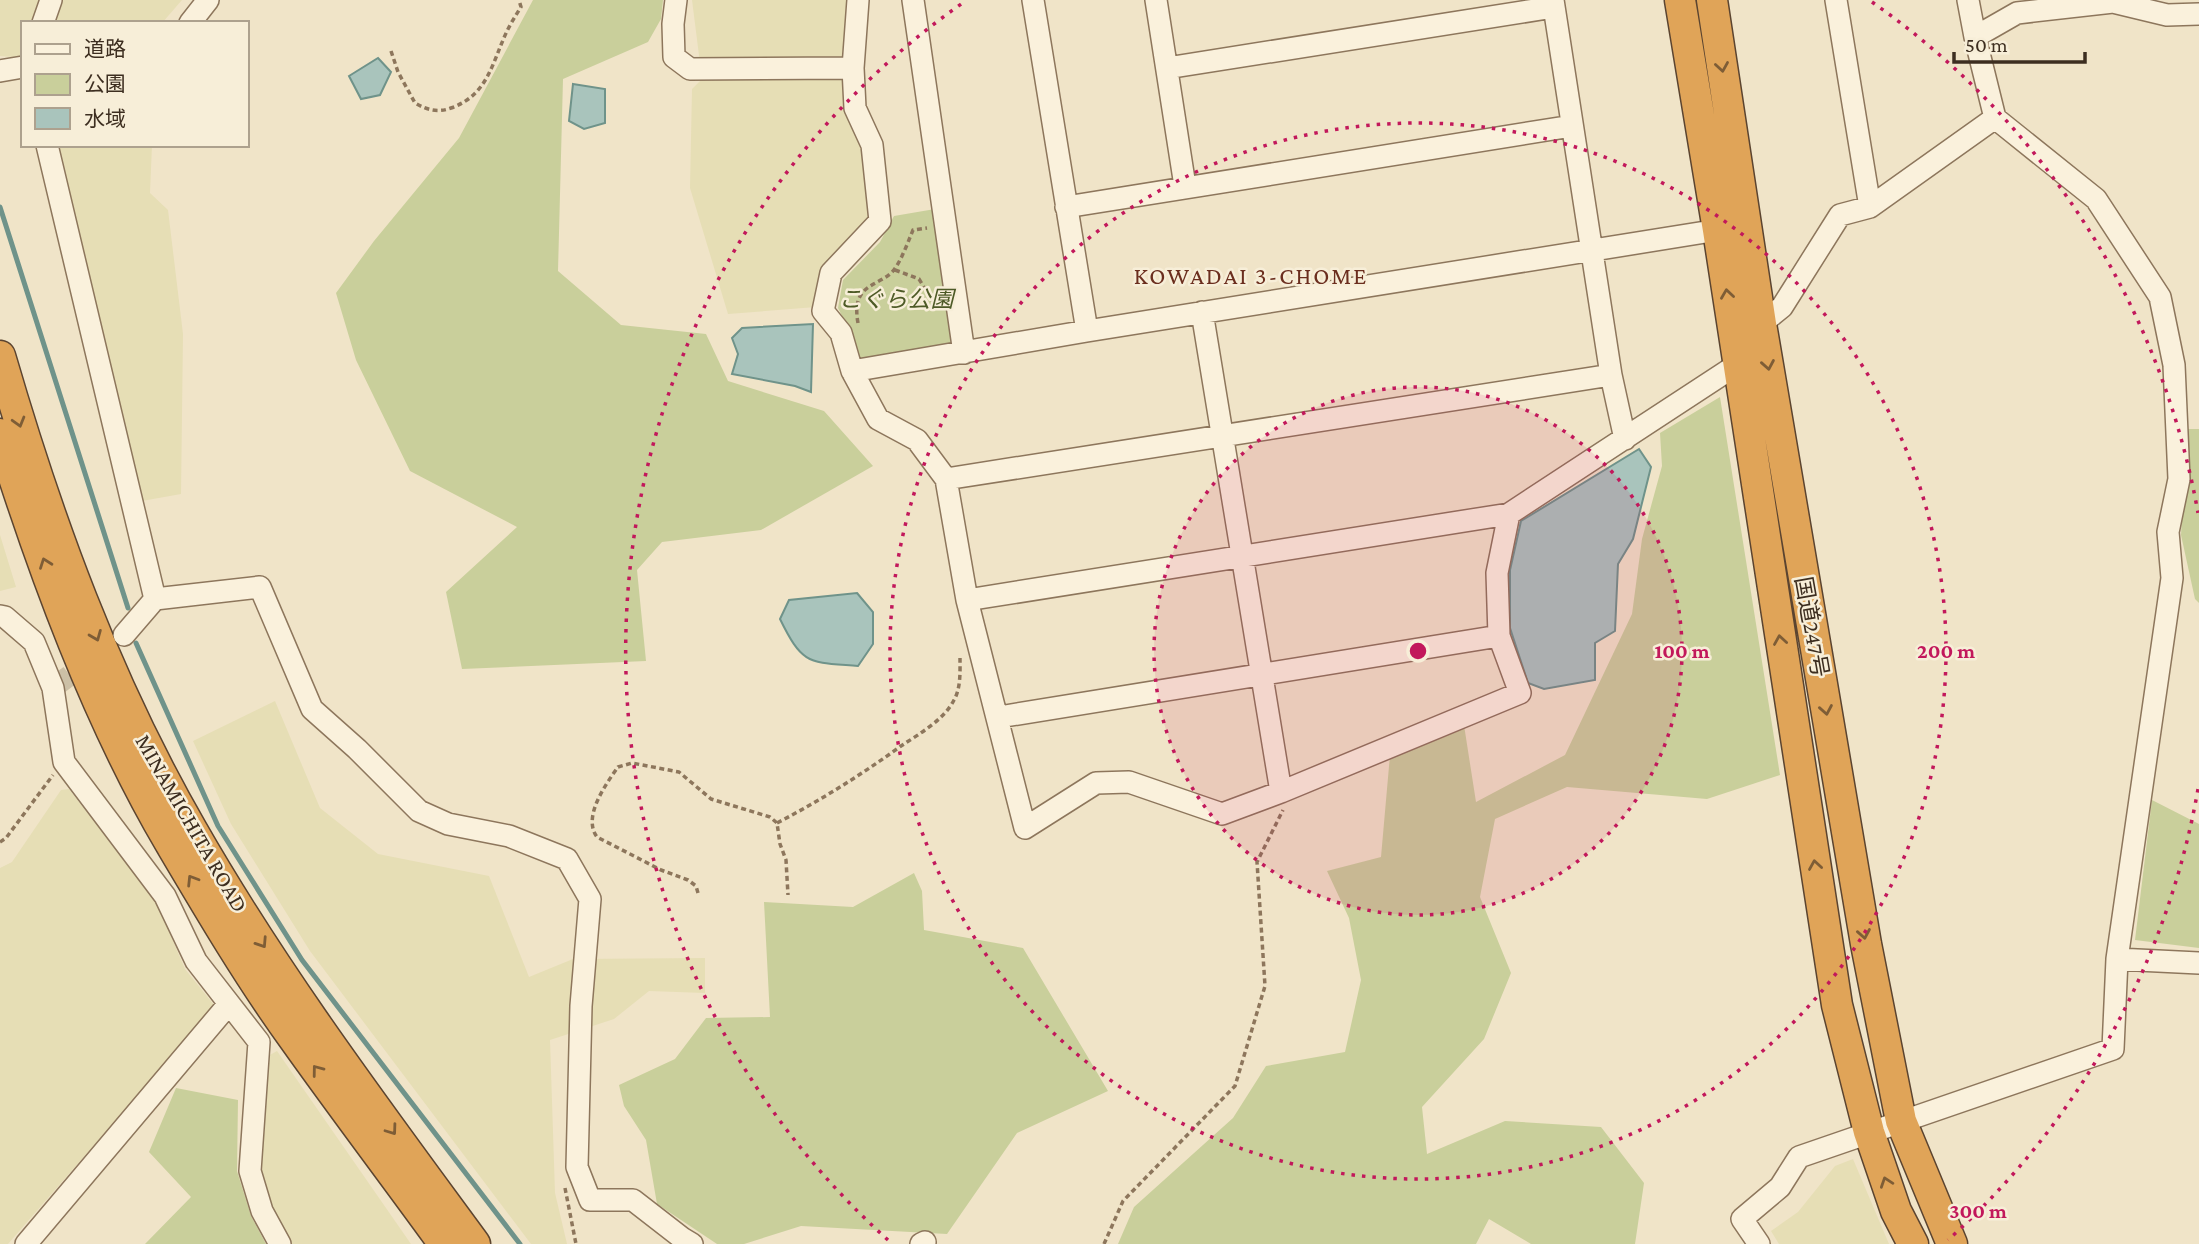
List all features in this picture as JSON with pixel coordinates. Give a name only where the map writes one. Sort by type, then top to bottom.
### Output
[{"type":"highway","name":"国道247号","points":[[1680,0],[1837,1005],[1869,1132],[1896,1211],[1913,1244]]},
{"type":"highway","name":"国道247号","points":[[1712,0],[1761,324],[1863,930],[1901,1121],[1952,1244]]},
{"type":"highway","name":"MINAMICHITA ROAD","points":[[0,356],[30,458],[61,549],[100,645],[142,737],[186,818],[250,925],[310,1017],[475,1244]]},
{"type":"highway","name":"MINAMICHITA ROAD","points":[[0,434],[80,658],[118,746],[169,841],[292,1037],[444,1244]]},
{"type":"street","points":[[44,21],[51,0]]},
{"type":"street","points":[[192,21],[208,0]]},
{"type":"street","points":[[676,0],[673,24],[674,57],[690,69],[853,68]]},
{"type":"street","points":[[858,0],[853,68],[855,108],[872,145],[880,221],[831,273],[823,311],[841,333],[852,371],[878,419],[917,440],[946,479],[967,600],[999,717],[1025,828],[1096,783],[1129,782],[1222,814],[1520,694],[1499,636],[1497,573],[1509,514]]},
{"type":"street","points":[[913,0],[964,353]]},
{"type":"street","points":[[1033,0],[1087,331]]},
{"type":"street","points":[[1156,0],[1185,186]]},
{"type":"street","points":[[1836,0],[1870,207]]},
{"type":"street","points":[[1759,1244],[1742,1219],[1780,1187],[1799,1157],[2113,1049],[2118,959],[2172,578],[2168,532],[2179,479],[2174,365],[2160,297],[2096,199],[1995,118],[1968,0]]},
{"type":"street","points":[[1975,37],[2017,13],[2113,2],[2167,15],[2199,14]]},
{"type":"street","points":[[1167,68],[1554,4],[1611,375],[1625,439]]},
{"type":"street","points":[[0,71],[21,66]]},
{"type":"street","points":[[1761,324],[1782,307],[1840,215],[1870,207],[1995,118]]},
{"type":"street","points":[[1066,207],[1572,126]]},
{"type":"street","points":[[47,147],[155,599]]},
{"type":"street","points":[[852,371],[1718,230]]},
{"type":"street","points":[[1202,312],[1281,792]]},
{"type":"street","points":[[967,600],[1509,514],[1738,364]]},
{"type":"street","points":[[946,479],[1611,375]]},
{"type":"street","points":[[124,635],[155,599],[260,587],[312,709],[357,748],[419,811],[449,824],[509,836],[567,859],[590,899],[581,1006],[577,1167],[590,1200],[634,1200],[692,1244]]},
{"type":"street","points":[[0,616],[5,617],[34,642],[53,688],[64,762],[165,896],[196,961],[259,1042],[250,1171],[262,1211],[280,1244]]},
{"type":"street","points":[[999,717],[1499,636]]},
{"type":"street","points":[[2118,959],[2199,963]]},
{"type":"street","points":[[26,1244],[228,1005]]},
{"type":"path","points":[[391,51],[398,72],[415,103],[433,111],[444,111],[467,103],[485,81],[498,56],[521,7],[519,0]]},
{"type":"path","points":[[860,332],[856,310],[864,289],[895,270],[913,230],[946,224]]},
{"type":"path","points":[[895,270],[919,279],[936,307]]},
{"type":"path","points":[[777,823],[838,790],[925,730],[944,713],[954,701],[958,689],[961,656]]},
{"type":"path","points":[[0,842],[6,838],[64,762]]},
{"type":"path","points":[[698,892],[696,886],[688,880],[661,870],[597,837],[593,831],[591,826],[596,806],[607,782],[618,767],[632,763],[679,772],[711,799],[762,813],[777,823],[789,876],[788,895]]},
{"type":"path","points":[[1104,1244],[1123,1201],[1235,1086],[1265,986],[1257,862],[1287,804],[1281,792]]},
{"type":"shaded area","points":[[0,0],[182,0],[164,21],[21,21],[21,56],[0,56]]},
{"type":"shaded area","points":[[692,0],[849,0],[847,110],[860,144],[871,218],[816,307],[728,314],[690,188],[692,89],[702,79]]},
{"type":"shaded area","points":[[56,147],[152,147],[150,193],[168,210],[183,334],[181,494],[142,501]]},
{"type":"shaded area","points":[[0,535],[16,587],[0,591]]},
{"type":"shaded area","points":[[275,701],[320,808],[378,854],[489,876],[529,977],[573,959],[705,958],[705,993],[649,991],[614,1019],[550,1040],[555,1193],[567,1244],[531,1244],[310,951],[231,824],[193,741]]},
{"type":"shaded area","points":[[69,789],[157,903],[185,969],[215,1006],[8,1244],[0,1244],[0,868],[12,862],[61,790]]},
{"type":"shaded area","points":[[277,1051],[411,1244],[292,1244],[270,1204],[261,1169],[268,1056]]},
{"type":"shaded area","points":[[1853,1159],[1889,1244],[1779,1244],[1771,1231],[1798,1212],[1835,1166]]},
{"type":"green space","points":[[533,0],[663,0],[661,19],[648,42],[563,79],[558,271],[621,325],[706,334],[728,381],[824,411],[873,466],[761,530],[662,542],[637,570],[646,661],[462,669],[446,592],[517,527],[410,471],[356,360],[336,293],[374,241],[459,138]]},
{"type":"green space","name":"こぐら公園","points":[[935,209],[956,338],[950,344],[858,359],[852,336],[838,308],[843,280],[880,242],[894,216]]},
{"type":"green space","points":[[1720,397],[1780,775],[1707,799],[1567,787],[1495,819],[1480,897],[1511,973],[1484,1039],[1422,1107],[1427,1154],[1505,1121],[1601,1127],[1644,1183],[1635,1244],[1531,1244],[1489,1219],[1476,1244],[1118,1244],[1134,1207],[1233,1118],[1266,1066],[1345,1052],[1361,980],[1349,918],[1327,871],[1381,857],[1390,755],[1464,725],[1476,802],[1565,755],[1632,614],[1642,539],[1662,466],[1660,433]]},
{"type":"green space","points":[[2187,429],[2199,429],[2199,603],[2195,599],[2181,535]]},
{"type":"green space","points":[[2152,800],[2199,824],[2199,948],[2135,940]]},
{"type":"green space","points":[[914,873],[922,891],[924,930],[1023,948],[1108,1091],[1017,1133],[947,1234],[801,1226],[744,1244],[717,1244],[657,1204],[646,1140],[624,1106],[619,1085],[675,1059],[706,1018],[770,1017],[764,902],[853,907]]},
{"type":"green space","points":[[176,1088],[238,1100],[237,1171],[251,1216],[266,1244],[145,1244],[191,1197],[149,1152]]},
{"type":"water","points":[[378,58],[391,72],[380,95],[361,99],[349,76]]},
{"type":"water","points":[[573,84],[605,89],[605,123],[584,129],[569,121]]},
{"type":"water","points":[[813,324],[811,392],[795,386],[732,374],[738,354],[732,338],[742,328]]},
{"type":"water","points":[[1639,449],[1651,467],[1633,539],[1618,564],[1615,631],[1595,643],[1595,680],[1544,689],[1528,683],[1510,628],[1510,570],[1521,521]]},
{"type":"water","points":[[857,593],[873,612],[873,644],[858,666],[828,664],[809,659],[795,646],[780,619],[789,600]]},
{"type":"waterway","points":[[0,207],[128,608]]},
{"type":"waterway","points":[[136,643],[218,826],[302,960],[520,1244]]},
{"type":"tunnel","points":[[53,688],[93,658]]},
{"type":"district","name":"KOWADAI 3-CHOME","points":[[1251,276]]}]
